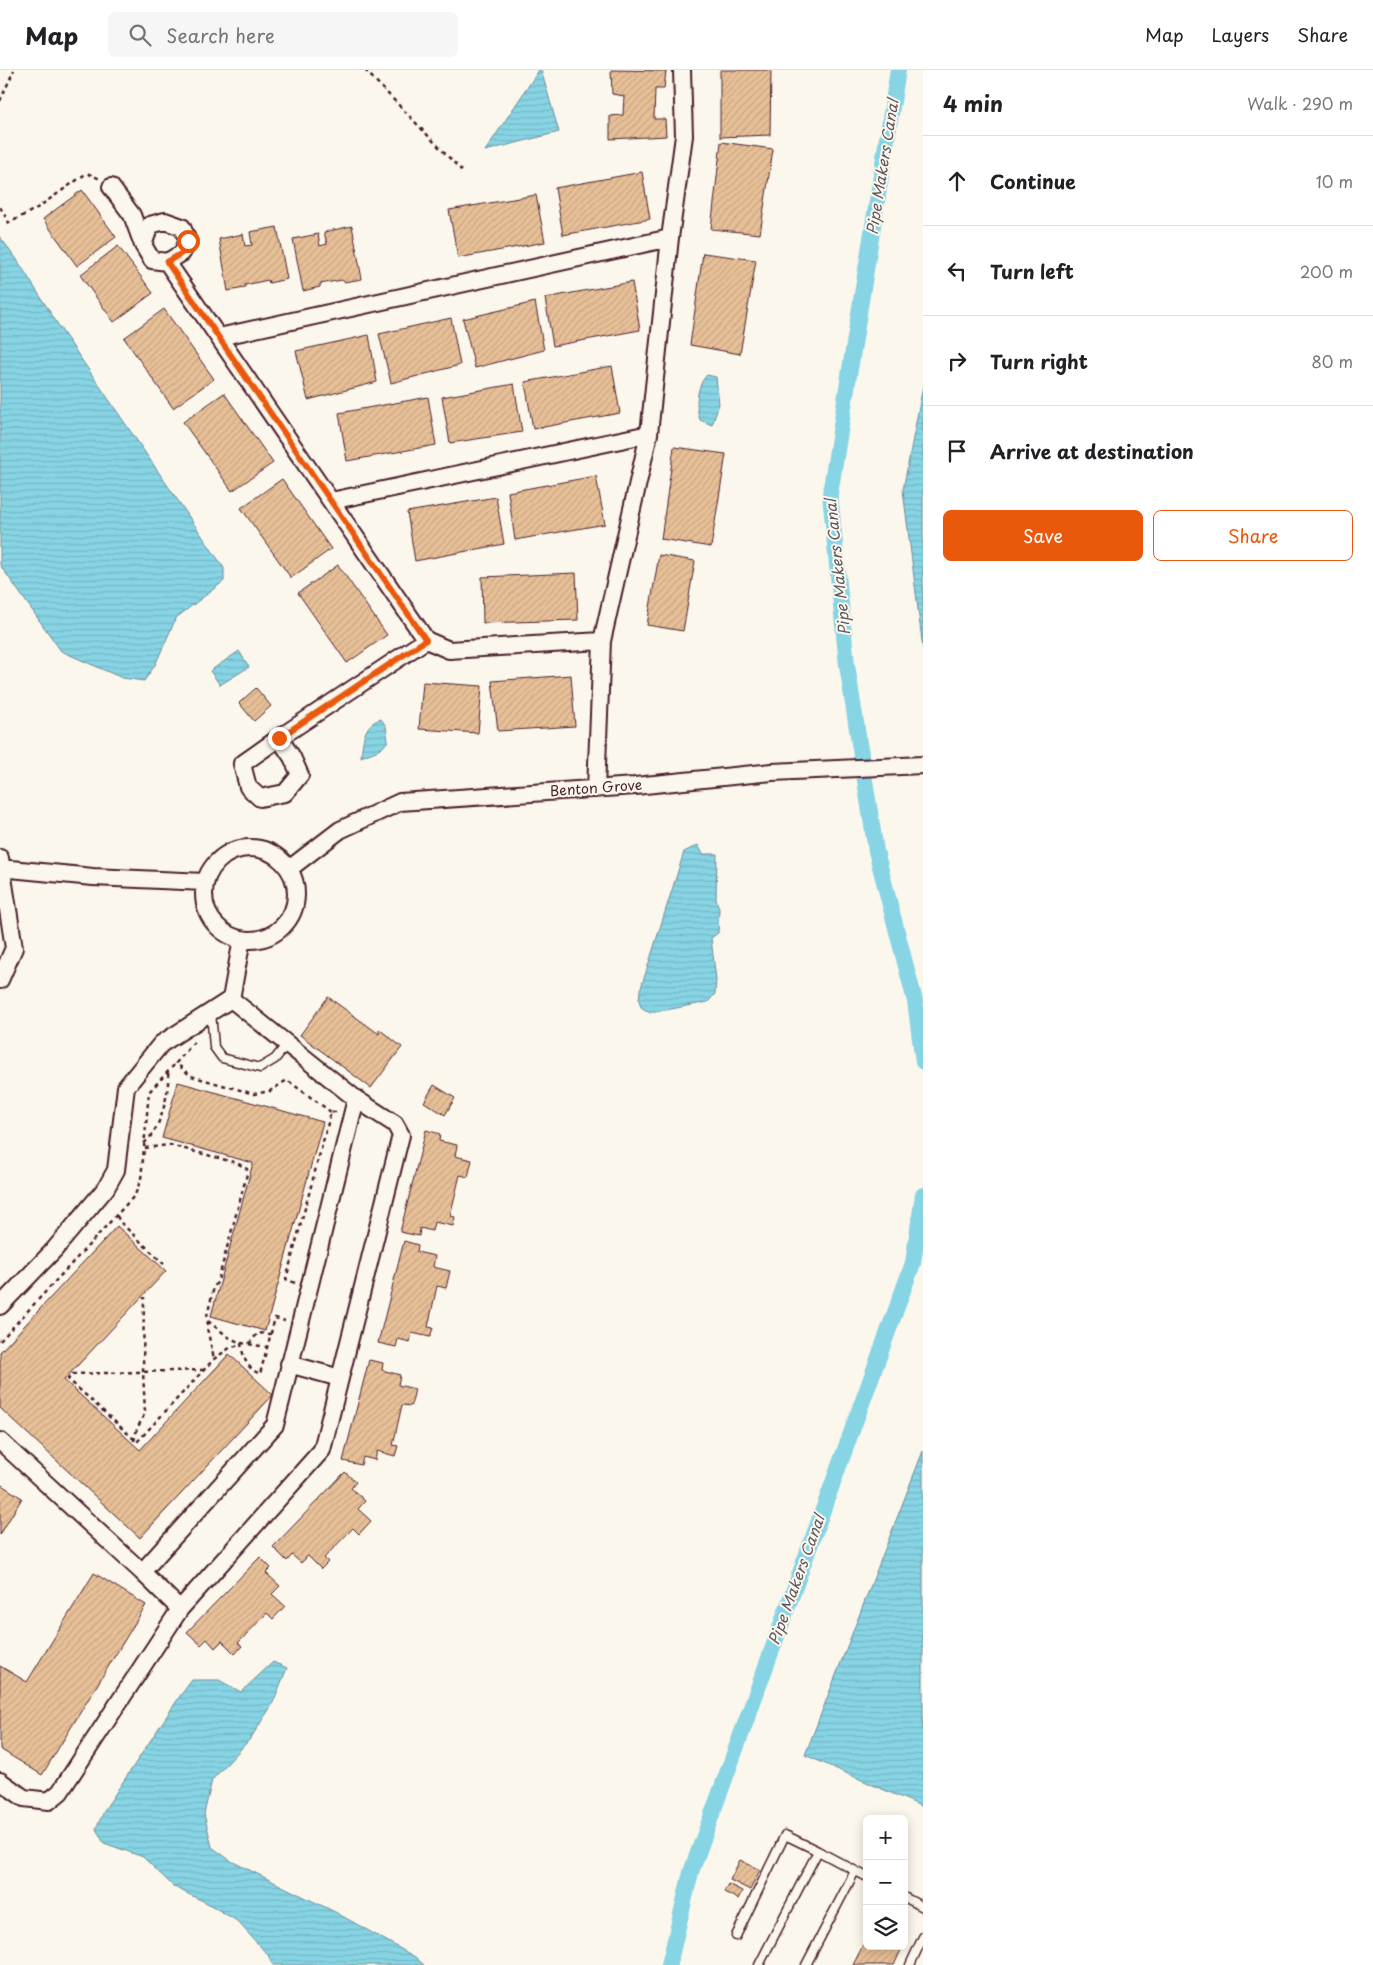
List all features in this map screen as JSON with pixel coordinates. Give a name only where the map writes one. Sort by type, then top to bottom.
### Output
[{"type":"street","points":[[596,789],[602,641],[649,434],[670,238],[684,136],[682,70]]},
{"type":"street","points":[[111,187],[132,215],[143,245],[152,260],[167,262],[182,253],[188,241],[182,227],[165,221],[150,225],[143,245]]},
{"type":"street","points":[[218,336],[670,238]]},
{"type":"street","points":[[167,262],[426,640],[449,650],[602,641]]},
{"type":"street","points":[[331,501],[649,434]]},
{"type":"street","points":[[279,738],[426,640]]},
{"type":"street","name":"Benton Grove","points":[[289,869],[340,830],[400,802],[596,789],[772,772],[923,765]]},
{"type":"street","points":[[250,848],[265,850],[278,858],[289,869],[294,883],[296,898],[292,913],[283,926],[271,935],[257,940],[242,939],[227,934],[215,925],[207,912],[204,897],[205,882],[211,868],[222,857],[235,850],[250,848]]},
{"type":"street","points":[[0,980],[14,948],[0,865],[93,877],[205,882]]},
{"type":"street","points":[[0,1306],[54,1250],[106,1188],[116,1170],[126,1087],[161,1044],[231,999],[242,939]]},
{"type":"street","points":[[0,1781],[24,1798],[49,1801],[60,1792],[180,1609],[322,1450],[401,1134],[395,1124],[355,1105],[287,1044],[231,999]]},
{"type":"street","points":[[142,1572],[275,1425],[355,1105]]},
{"type":"street","points":[[289,1364],[340,1378]]},
{"type":"street","points":[[0,1441],[180,1609]]},
{"type":"lane","points":[[211,1012],[214,1047],[222,1058],[260,1068],[275,1059],[287,1044]]},
{"type":"lane","points":[[736,1936],[784,1834],[863,1875]]},
{"type":"lane","points":[[759,1965],[818,1852]]},
{"type":"lane","points":[[806,1965],[854,1871]]},
{"type":"lane","points":[[908,1899],[923,1907]]},
{"type":"lane","points":[[910,1965],[923,1937]]},
{"type":"path","points":[[0,101],[14,70]]},
{"type":"path","points":[[365,70],[464,173]]},
{"type":"path","points":[[0,207],[9,223],[37,208],[87,173],[97,176],[111,187]]},
{"type":"path","points":[[0,1341],[131,1200],[139,1186],[149,1092],[201,1036],[213,1030]]},
{"type":"path","points":[[176,1062],[191,1076],[254,1094],[270,1091],[287,1080],[331,1112]]},
{"type":"path","points":[[144,1144],[150,1139],[158,1126],[169,1081],[168,1071]]},
{"type":"path","points":[[331,1112],[355,1105]]},
{"type":"path","points":[[308,1287],[286,1279],[331,1112]]},
{"type":"path","points":[[144,1148],[170,1145],[237,1163],[247,1169],[248,1174],[207,1316],[207,1328],[214,1359]]},
{"type":"path","points":[[117,1216],[120,1222],[164,1264]]},
{"type":"path","points":[[134,1441],[137,1429],[145,1414],[143,1371],[144,1297]]},
{"type":"path","points":[[208,1319],[214,1328],[241,1344],[246,1362],[260,1374],[275,1318],[299,1324]]},
{"type":"path","points":[[249,1344],[258,1333],[271,1334]]},
{"type":"path","points":[[134,1441],[137,1442],[224,1350],[241,1344],[268,1346]]},
{"type":"path","points":[[134,1441],[68,1379],[73,1374],[204,1370]]},
{"type":"water","points":[[539,70],[541,70],[559,132],[485,151]]},
{"type":"water","points":[[0,237],[224,568],[224,581],[176,618],[155,665],[144,681],[122,678],[61,651],[0,565]]},
{"type":"water","points":[[707,375],[716,377],[719,404],[712,425],[700,420],[697,409],[699,390]]},
{"type":"water","points":[[923,386],[923,649],[903,490]]},
{"type":"water","points":[[239,651],[249,667],[220,685],[210,671]]},
{"type":"water","points":[[381,719],[386,726],[388,741],[381,749],[361,757],[363,739],[367,729],[375,721]]},
{"type":"water","points":[[698,845],[703,854],[717,854],[716,899],[719,909],[718,933],[711,938],[716,980],[715,994],[708,1002],[650,1013],[641,1007],[639,1000],[640,991],[684,852]]},
{"type":"water","points":[[923,1451],[923,1807],[805,1755]]},
{"type":"water","points":[[273,1662],[287,1668],[272,1705],[250,1739],[212,1780],[204,1814],[212,1847],[231,1861],[335,1912],[415,1957],[424,1965],[273,1965],[268,1955],[237,1921],[207,1903],[174,1887],[143,1857],[104,1843],[96,1829],[105,1809],[192,1680],[219,1680],[241,1692]]},
{"type":"building","points":[[611,70],[666,71],[664,89],[655,89],[654,119],[665,119],[666,136],[610,139],[610,116],[623,115],[624,96],[612,94]]},
{"type":"building","points":[[720,70],[771,70],[770,135],[720,137]]},
{"type":"building","points":[[721,142],[773,149],[760,234],[711,229]]},
{"type":"building","points":[[642,172],[650,219],[563,235],[555,188]]},
{"type":"building","points":[[82,190],[116,237],[77,266],[43,219]]},
{"type":"building","points":[[536,195],[545,242],[458,258],[449,210]]},
{"type":"building","points":[[352,226],[362,279],[320,284],[320,287],[303,291],[293,239],[318,234],[320,246],[327,244],[324,232]]},
{"type":"building","points":[[277,227],[287,279],[269,283],[268,280],[245,285],[245,288],[228,291],[219,239],[243,234],[245,246],[252,245],[250,232]]},
{"type":"building","points":[[118,246],[153,293],[114,322],[80,275]]},
{"type":"building","points":[[703,253],[756,260],[740,354],[690,345]]},
{"type":"building","points":[[632,282],[640,330],[553,346],[545,298]]},
{"type":"building","points":[[535,302],[544,350],[475,368],[463,319]]},
{"type":"building","points":[[164,309],[214,379],[173,408],[124,338]]},
{"type":"building","points":[[451,318],[460,365],[391,383],[379,334]]},
{"type":"building","points":[[369,335],[377,382],[308,400],[296,351]]},
{"type":"building","points":[[612,366],[620,413],[533,429],[525,382]]},
{"type":"building","points":[[514,384],[522,432],[450,443],[442,397]]},
{"type":"building","points":[[224,393],[273,463],[232,491],[183,422]]},
{"type":"building","points":[[428,397],[436,445],[347,461],[339,413]]},
{"type":"building","points":[[674,447],[726,454],[711,547],[661,539]]},
{"type":"building","points":[[596,476],[605,524],[515,540],[508,492]]},
{"type":"building","points":[[282,479],[331,549],[291,578],[241,508]]},
{"type":"building","points":[[496,497],[504,544],[415,561],[407,512]]},
{"type":"building","points":[[659,555],[695,561],[683,631],[647,625]]},
{"type":"building","points":[[338,565],[387,635],[347,663],[298,593]]},
{"type":"building","points":[[576,573],[578,620],[483,623],[482,577]]},
{"type":"building","points":[[571,675],[575,726],[498,731],[492,681]]},
{"type":"building","points":[[423,682],[482,686],[478,733],[419,729]]},
{"type":"building","points":[[256,688],[271,706],[254,721],[239,703]]},
{"type":"building","points":[[328,997],[379,1034],[379,1029],[402,1047],[371,1088],[300,1035]]},
{"type":"building","points":[[178,1082],[323,1122],[265,1331],[211,1316],[253,1163],[162,1138]]},
{"type":"building","points":[[434,1085],[455,1098],[445,1115],[424,1102]]},
{"type":"building","points":[[426,1130],[440,1134],[439,1141],[457,1145],[455,1156],[472,1160],[468,1177],[460,1175],[450,1216],[455,1217],[453,1226],[434,1222],[432,1231],[420,1228],[419,1236],[400,1232]]},
{"type":"building","points":[[117,1226],[166,1271],[64,1380],[140,1450],[229,1354],[273,1395],[140,1538],[0,1408],[0,1352]]},
{"type":"building","points":[[404,1241],[418,1245],[417,1252],[435,1256],[433,1267],[450,1271],[446,1288],[437,1286],[428,1327],[433,1328],[430,1337],[412,1333],[410,1342],[398,1339],[396,1347],[378,1343]]},
{"type":"building","points":[[369,1360],[383,1363],[382,1370],[400,1375],[398,1385],[415,1389],[411,1406],[402,1405],[393,1445],[398,1446],[395,1456],[377,1451],[375,1460],[363,1457],[361,1465],[343,1461]]},
{"type":"building","points":[[345,1472],[356,1482],[351,1488],[365,1501],[358,1509],[371,1521],[359,1534],[353,1528],[324,1558],[328,1562],[321,1569],[308,1556],[301,1563],[292,1555],[287,1561],[273,1547]]},
{"type":"building","points":[[0,1484],[22,1498],[0,1535]]},
{"type":"building","points":[[260,1557],[271,1568],[266,1573],[280,1586],[272,1594],[285,1606],[273,1619],[267,1613],[238,1643],[242,1646],[235,1654],[222,1641],[215,1648],[207,1639],[201,1645],[187,1632]]},
{"type":"building","points":[[94,1573],[146,1605],[42,1775],[0,1749],[0,1666],[27,1682]]},
{"type":"building","points":[[740,1860],[760,1870],[750,1890],[730,1880]]},
{"type":"building","points":[[728,1884],[742,1891],[738,1899],[724,1892]]},
{"type":"building","points":[[863,1945],[863,1950],[901,1950],[894,1965],[853,1965]]},
{"type":"waterway","name":"Pipe Makers Canal","points":[[898,70],[830,494],[847,665],[876,851],[915,1001],[923,1062]]},
{"type":"waterway","name":"Pipe Makers Canal","points":[[669,1965],[691,1872],[913,1263],[923,1195]]},
{"type":"route","points":[[188,241],[182,253],[167,262],[426,640],[279,738]]}]
